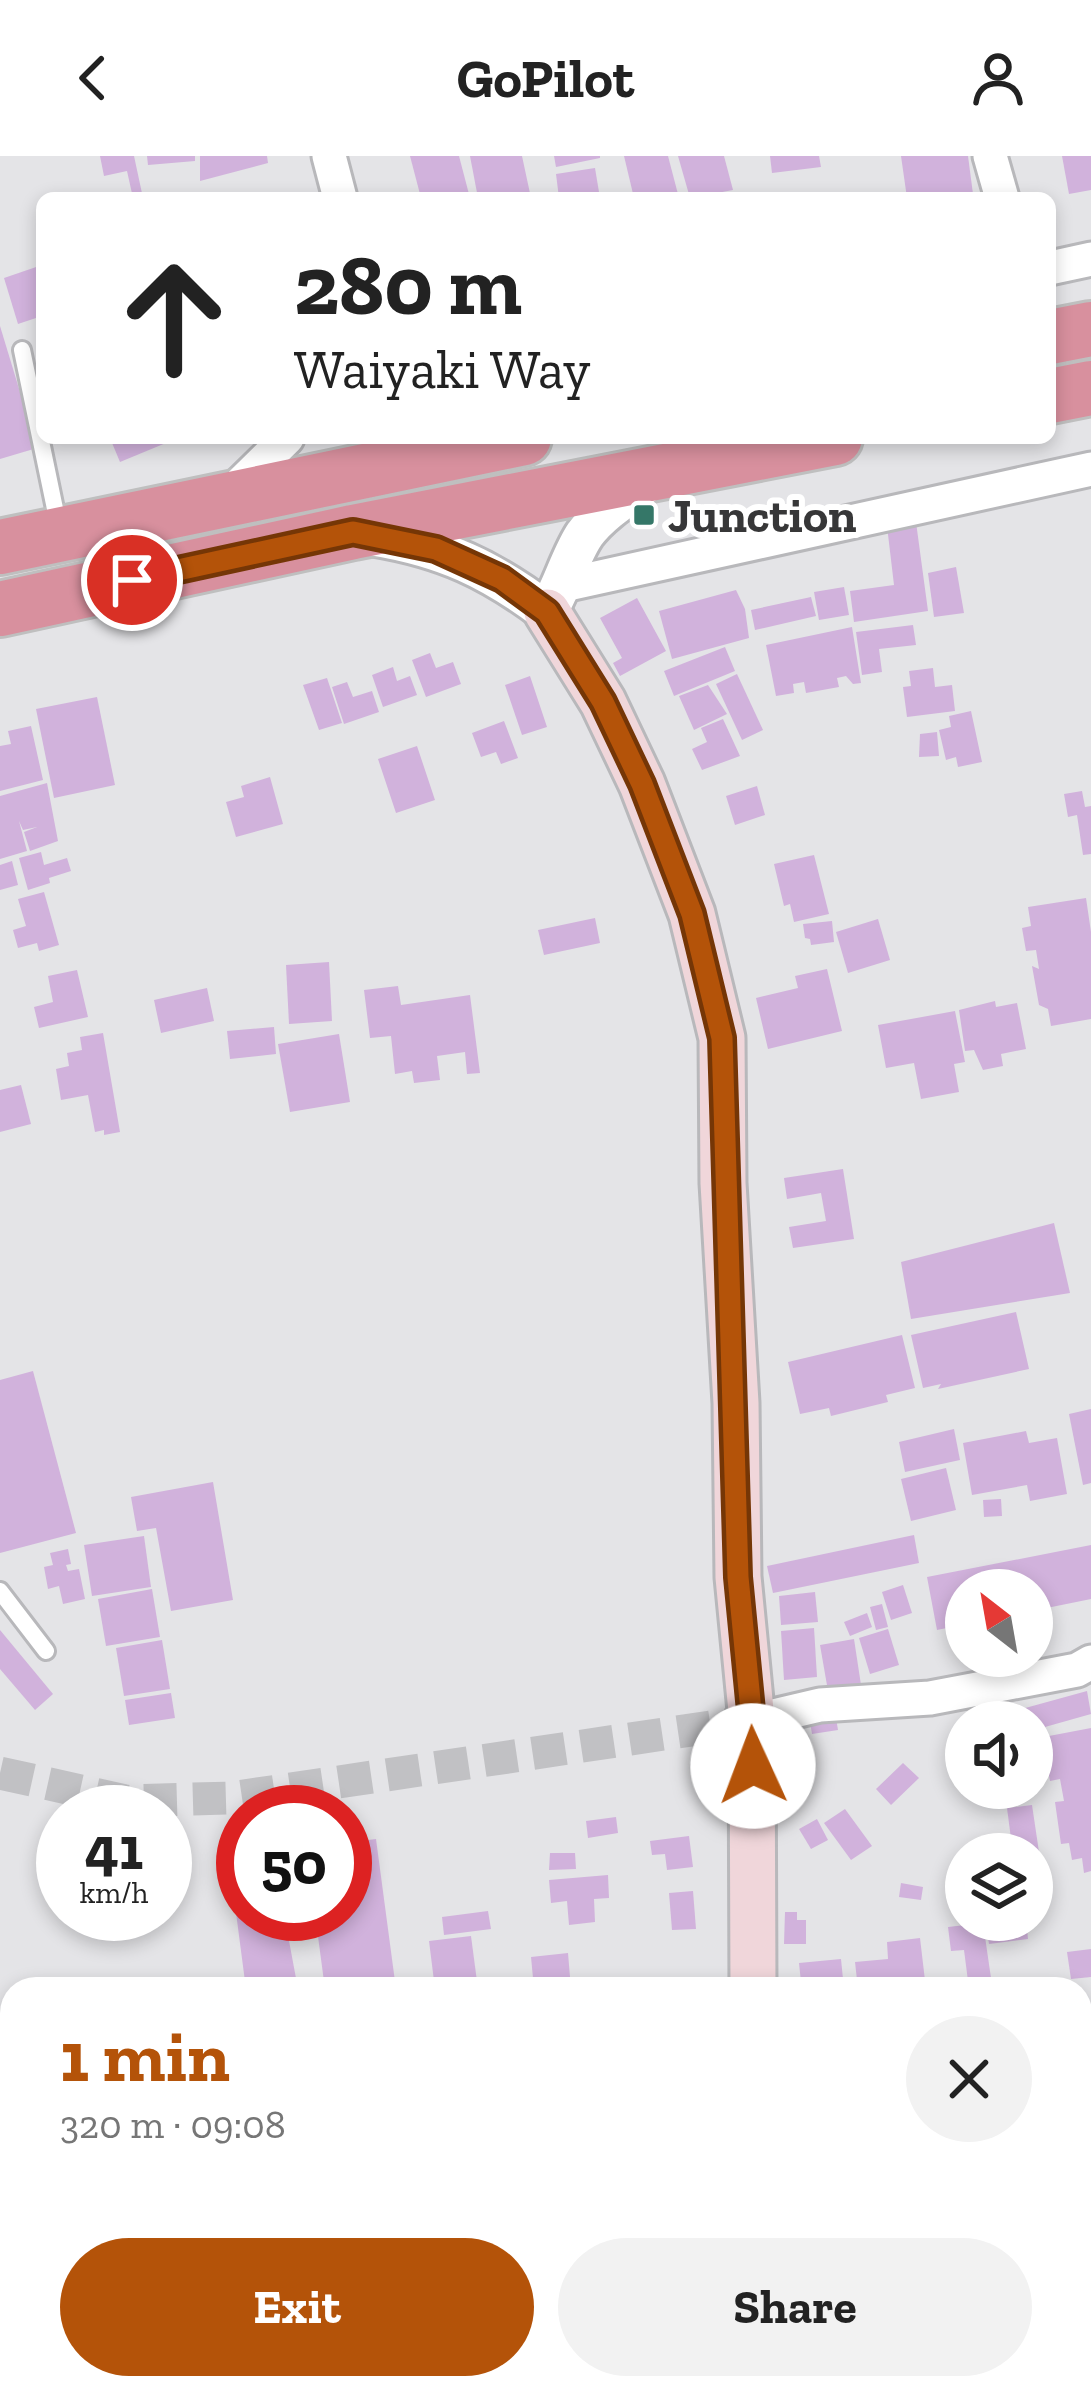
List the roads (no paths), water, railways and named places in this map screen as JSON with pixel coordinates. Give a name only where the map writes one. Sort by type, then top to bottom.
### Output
[{"type":"highway","points":[[1056,336],[1091,329]]},
{"type":"highway","points":[[1056,395],[1091,388]]},
{"type":"highway","points":[[0,548],[495,444]]},
{"type":"highway","points":[[0,609],[353,532],[804,444]]},
{"type":"main road","points":[[556,598],[642,784],[692,914],[722,1038],[738,1577],[752,1721],[753,1977]]},
{"type":"street","points":[[329,156],[338,192]]},
{"type":"street","points":[[990,156],[1000,192]]},
{"type":"street","points":[[1056,267],[1091,259]]},
{"type":"street","points":[[222,501],[281,444]]},
{"type":"street","points":[[353,532],[420,545],[556,598],[1091,469]]},
{"type":"street","points":[[556,598],[584,536],[603,514],[662,472]]},
{"type":"street","points":[[752,1721],[820,1705],[930,1698],[1077,1670],[1091,1662]]},
{"type":"lane","points":[[22,350],[36,416]]},
{"type":"lane","points":[[42,444],[61,535]]},
{"type":"lane","points":[[0,1591],[46,1651]]},
{"type":"tunnel","points":[[0,1773],[126,1801],[230,1798],[752,1721]]},
{"type":"place","name":"Junction","points":[[644,515]]}]
